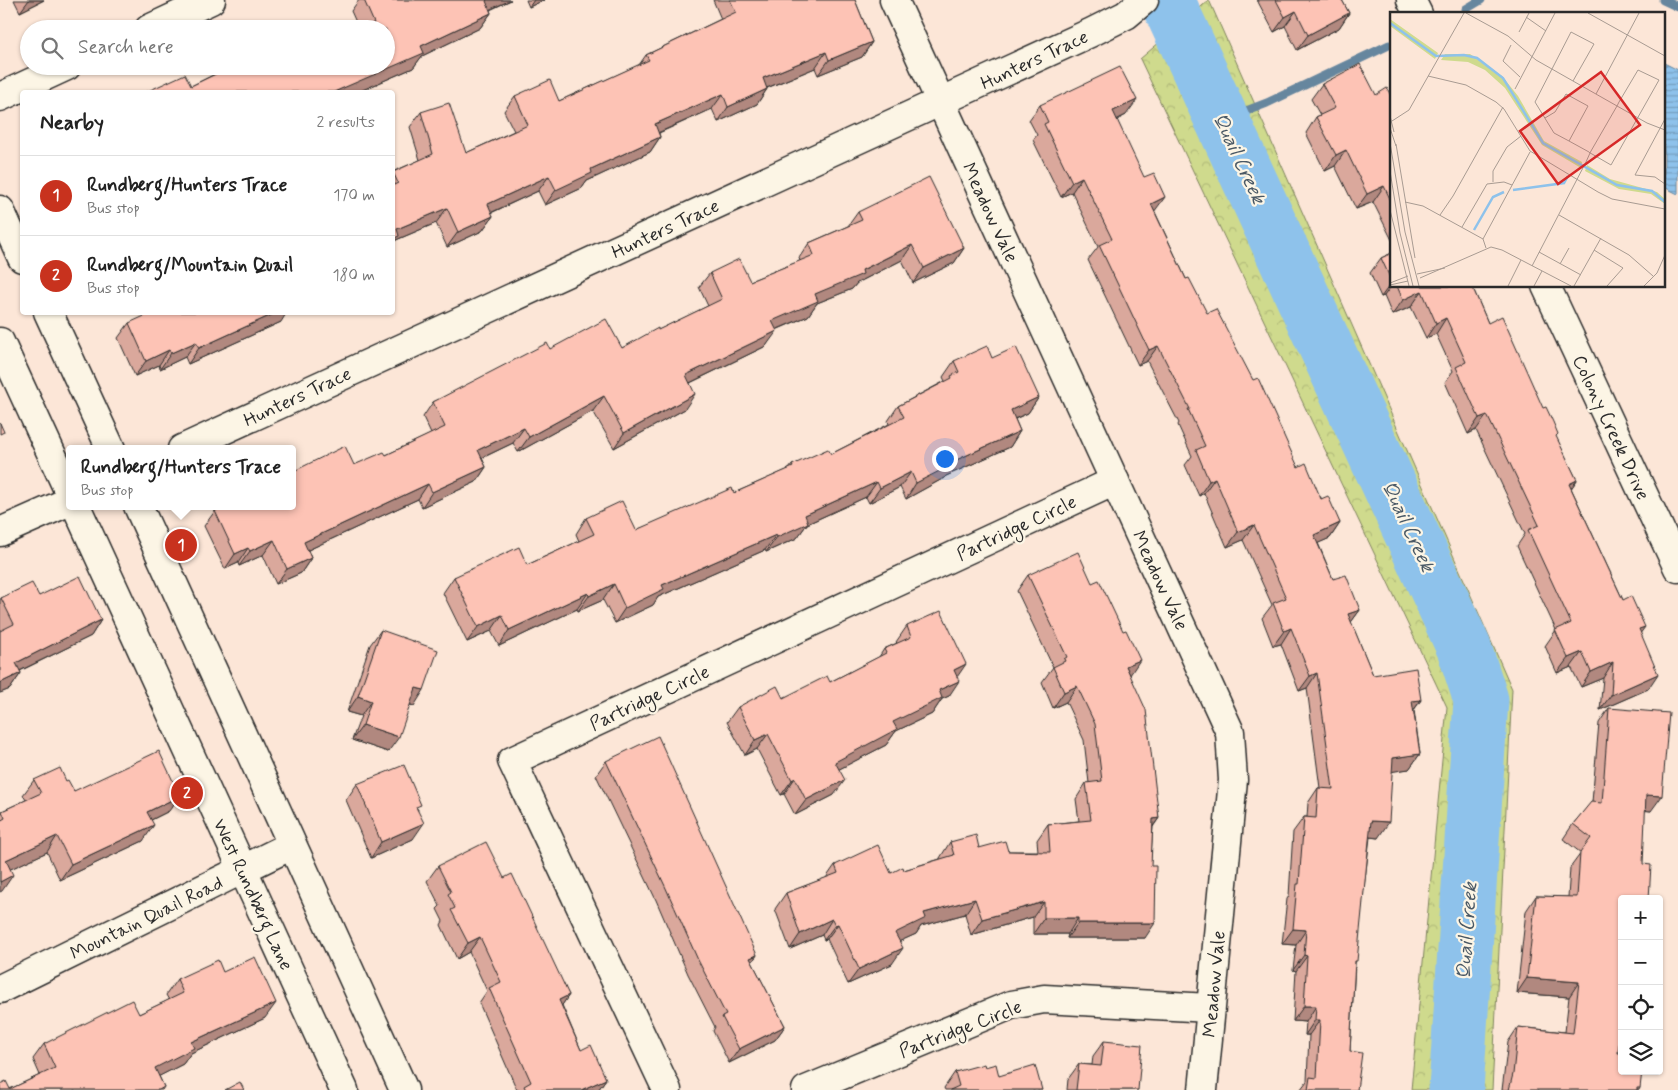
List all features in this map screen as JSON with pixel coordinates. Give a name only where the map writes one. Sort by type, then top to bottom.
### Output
[{"type":"street","points":[[168,20],[211,0]]},
{"type":"street","name":"Meadow Vale","points":[[894,0],[1230,732],[1233,780],[1210,1008],[1204,1090]]},
{"type":"street","points":[[1411,0],[1417,12]]},
{"type":"street","name":"Hunters Trace","points":[[191,445],[940,102],[1135,7]]},
{"type":"street","points":[[0,97],[48,75]]},
{"type":"street","points":[[0,210],[20,254]]},
{"type":"street","name":"Colony Creek Drive","points":[[1547,288],[1678,568]]},
{"type":"street","points":[[49,315],[109,445]]},
{"type":"street","points":[[0,342],[66,485]]},
{"type":"street","name":"Partridge Circle","points":[[667,1090],[512,761],[1115,481]]},
{"type":"street","points":[[0,532],[66,502]]},
{"type":"street","name":"West Rundberg Lane","points":[[78,510],[344,1090]]},
{"type":"street","points":[[140,510],[404,1090]]},
{"type":"street","name":"Mountain Quail Road","points":[[0,989],[292,845]]},
{"type":"street","name":"Partridge Circle","points":[[806,1090],[1011,1004],[1044,1000],[1210,1008]]},
{"type":"green space","points":[[1209,0],[1512,689],[1492,1090],[1411,1090],[1447,707],[1140,59]]},
{"type":"water","points":[[1666,64],[1678,70],[1678,194],[1666,188]]},
{"type":"building","points":[[364,0],[487,0],[491,13],[421,46],[424,53],[395,66],[395,20],[373,20]]},
{"type":"building","points":[[730,0],[855,0],[872,42],[829,60],[826,52],[763,78],[767,89],[728,107],[723,94],[655,124],[660,137],[591,169],[592,173],[556,190],[549,176],[488,204],[493,216],[458,232],[447,208],[397,229],[399,236],[395,238],[395,184],[398,183],[395,171],[433,154],[421,112],[449,103],[466,153],[528,125],[515,96],[550,80],[559,101],[649,60],[646,55],[736,12]]},
{"type":"building","points":[[1276,0],[1342,0],[1349,13],[1308,35],[1296,11],[1285,17]]},
{"type":"building","points":[[1360,64],[1376,95],[1387,88],[1390,94],[1390,199],[1384,186],[1367,194],[1346,150],[1336,155],[1316,117],[1335,108],[1322,84]]},
{"type":"building","points":[[1120,67],[1137,100],[1113,111],[1144,177],[1154,173],[1165,197],[1151,204],[1186,279],[1189,278],[1207,313],[1216,309],[1253,380],[1258,378],[1298,467],[1306,463],[1321,499],[1328,496],[1340,523],[1314,535],[1333,579],[1346,575],[1360,610],[1348,614],[1373,675],[1416,668],[1421,700],[1412,701],[1420,754],[1393,758],[1389,822],[1371,821],[1357,961],[1355,961],[1350,1051],[1362,1053],[1357,1090],[1308,1090],[1310,1077],[1317,1078],[1320,1020],[1315,1020],[1316,1006],[1304,1006],[1307,956],[1304,955],[1306,930],[1293,929],[1297,884],[1299,884],[1304,817],[1316,818],[1318,788],[1333,789],[1317,673],[1310,676],[1291,628],[1284,631],[1273,603],[1286,598],[1254,525],[1238,532],[1215,478],[1209,481],[1196,450],[1205,446],[1188,409],[1190,409],[1158,346],[1149,350],[1099,245],[1112,239],[1082,177],[1072,182],[1044,124],[1048,122],[1040,105]]},
{"type":"building","points":[[183,75],[186,75],[191,86],[214,75],[373,75],[339,90],[150,90]]},
{"type":"building","points":[[929,177],[964,248],[924,268],[912,245],[862,270],[863,274],[815,294],[818,301],[772,321],[777,331],[686,375],[695,394],[624,433],[604,396],[529,437],[524,428],[478,450],[486,467],[432,492],[428,484],[304,542],[311,558],[287,569],[274,540],[250,551],[248,548],[235,554],[215,511],[296,510],[296,470],[345,446],[354,465],[384,452],[386,455],[445,427],[433,402],[547,343],[550,349],[606,319],[622,348],[658,328],[658,330],[722,299],[710,273],[739,259],[750,281],[814,255],[809,243],[862,220],[858,212]]},
{"type":"building","points":[[1390,254],[1390,278],[1381,258]]},
{"type":"building","points":[[1398,288],[1473,288],[1488,323],[1502,316],[1543,408],[1546,407],[1553,422],[1558,434],[1556,436],[1577,480],[1569,484],[1623,600],[1631,596],[1645,627],[1639,629],[1658,674],[1611,695],[1613,662],[1591,672],[1582,652],[1568,658],[1555,630],[1571,623],[1528,530],[1539,525],[1487,415],[1479,418],[1456,367],[1466,362],[1446,318],[1436,323],[1422,291],[1403,300]]},
{"type":"building","points":[[146,315],[271,315],[199,348],[196,342],[171,353],[169,350],[146,361],[129,323]]},
{"type":"building","points":[[987,346],[992,358],[1016,347],[1039,397],[1011,410],[1020,431],[954,461],[955,463],[916,483],[911,472],[880,488],[877,482],[805,515],[808,523],[662,585],[664,589],[625,608],[614,584],[589,596],[588,593],[509,630],[502,615],[478,627],[454,577],[519,547],[527,565],[594,534],[586,518],[622,501],[636,530],[732,488],[734,493],[828,449],[831,454],[904,417],[898,406],[952,378],[951,376],[959,372],[954,361]]},
{"type":"building","points":[[0,423],[4,432],[0,434]]},
{"type":"building","points":[[1078,552],[1092,583],[1099,580],[1123,631],[1126,630],[1140,660],[1126,666],[1146,710],[1159,818],[1153,819],[1151,866],[1156,866],[1155,923],[1078,923],[1078,918],[1044,918],[1044,902],[982,919],[975,899],[924,913],[926,918],[895,933],[903,948],[859,969],[838,924],[835,925],[832,919],[800,934],[786,893],[838,873],[835,865],[878,845],[891,873],[903,867],[904,870],[954,855],[950,842],[976,835],[979,848],[1005,841],[1008,851],[1050,852],[1048,824],[1091,820],[1086,783],[1102,781],[1095,724],[1077,686],[1064,692],[1053,667],[1065,661],[1064,659],[1067,657],[1028,575]]},
{"type":"building","points":[[80,576],[101,620],[16,663],[21,673],[0,683],[0,631],[14,624],[1,598],[32,583],[39,596]]},
{"type":"building","points":[[941,611],[966,664],[954,670],[959,681],[939,690],[942,698],[893,722],[897,729],[835,762],[845,780],[806,800],[795,778],[792,780],[768,734],[755,740],[738,707],[777,686],[783,698],[827,676],[830,682],[886,653],[884,649],[911,637],[907,626]]},
{"type":"building","points":[[381,630],[438,650],[424,690],[416,688],[399,737],[363,725],[371,701],[358,696]]},
{"type":"building","points":[[1609,708],[1669,713],[1662,796],[1646,795],[1643,864],[1651,865],[1649,895],[1618,895],[1618,1075],[1642,1075],[1640,1088],[1637,1088],[1637,1090],[1509,1090],[1513,1074],[1518,1027],[1573,1033],[1579,982],[1527,978],[1536,896],[1577,897],[1580,853],[1591,838],[1573,824],[1591,802],[1602,803]]},
{"type":"building","points":[[658,736],[757,955],[750,958],[785,1026],[739,1049],[722,1017],[726,1015],[698,960],[606,761]]},
{"type":"building","points":[[159,751],[180,796],[147,812],[154,825],[71,864],[57,836],[6,860],[13,875],[0,882],[0,821],[5,818],[2,811],[41,793],[34,780],[60,768],[66,781],[68,780],[74,791]]},
{"type":"building","points":[[404,765],[421,805],[416,807],[424,823],[381,842],[357,784]]},
{"type":"building","points":[[486,842],[504,878],[512,874],[569,995],[559,1000],[581,1050],[591,1045],[606,1079],[581,1090],[526,1090],[524,1086],[531,1082],[489,988],[501,982],[480,937],[468,943],[451,910],[455,908],[448,894],[451,892],[438,866]]},
{"type":"building","points":[[255,957],[276,1003],[191,1042],[194,1048],[155,1068],[164,1087],[159,1090],[0,1090],[0,1084],[6,1081],[10,1089],[55,1068],[44,1044],[132,1000],[139,1014],[183,993],[177,979],[218,960],[223,972]]},
{"type":"building","points":[[1104,1041],[1142,1045],[1138,1090],[1076,1090],[1079,1064],[1101,1066]]},
{"type":"building","points":[[984,1064],[985,1067],[996,1064],[999,1076],[1035,1065],[1042,1090],[950,1090],[959,1086],[955,1072]]},
{"type":"building","points":[[240,1082],[244,1090],[225,1090]]},
{"type":"waterway","name":"Quail Creek","points":[[1167,0],[1464,648],[1481,700],[1456,1090]]},
{"type":"waterway","points":[[1466,9],[1481,0]]},
{"type":"waterway","points":[[1663,0],[1678,7]]},
{"type":"waterway","points":[[1217,109],[1241,113],[1267,103],[1389,45]]},
{"type":"place","name":"Rundberg/Hunters Trace","points":[[181,545]]},
{"type":"place","name":"Rundberg/Mountain Quail","points":[[187,793]]}]
